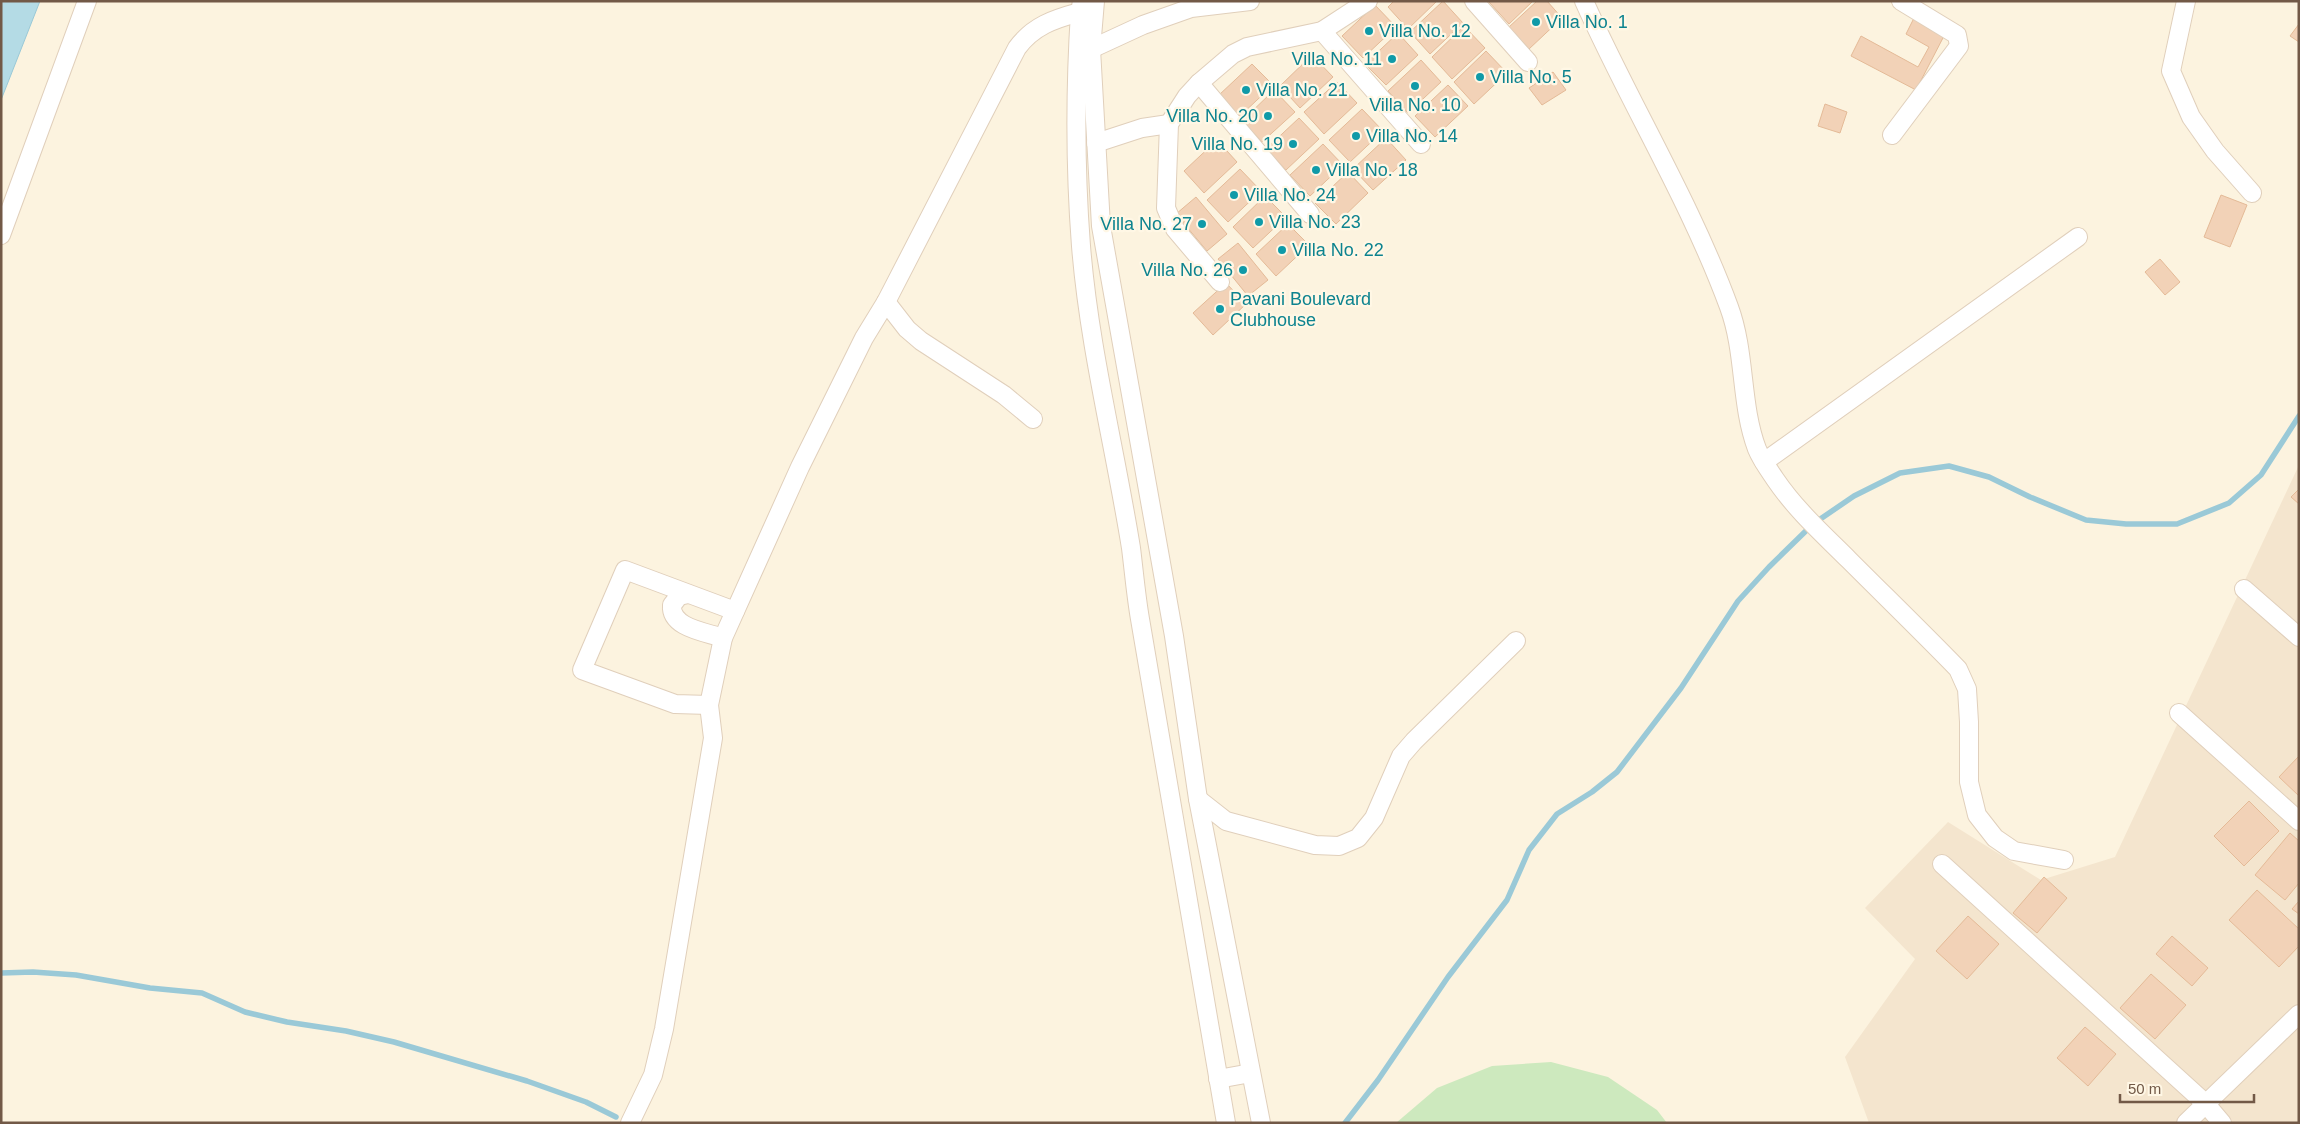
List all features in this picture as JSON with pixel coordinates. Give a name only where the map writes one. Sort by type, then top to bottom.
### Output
[{"type":"street","points":[[1,235],[87,1]]},
{"type":"street","points":[[1095,1],[1091,49],[1101,226],[1174,636],[1198,799],[1261,1123]]},
{"type":"street","points":[[1091,49],[1143,25],[1190,8],[1250,1]]},
{"type":"street","points":[[1220,282],[1175,229],[1169,219],[1166,208],[1169,124],[1187,96],[1199,83],[1233,54],[1247,47],[1322,32],[1368,1]]},
{"type":"street","points":[[1474,1],[1528,62]]},
{"type":"street","points":[[1584,1],[1600,38],[1689,213],[1718,278],[1730,310],[1741,349],[1749,418],[1757,450],[1775,479],[1800,512],[1958,668],[1967,689],[1969,782],[1977,815],[1995,838],[2014,851],[2064,860]]},
{"type":"street","points":[[1892,135],[1959,46],[1957,35],[1901,1]]},
{"type":"street","points":[[2186,1],[2172,71],[2191,116],[2216,151],[2252,193]]},
{"type":"street","points":[[630,1123],[653,1075],[664,1029],[713,738],[710,704],[723,638],[800,468],[864,338],[886,302],[1017,48],[1034,30],[1053,19],[1081,7],[1076,80],[1076,159],[1081,248],[1097,362],[1131,548],[1140,619],[1226,1123]]},
{"type":"street","points":[[1322,32],[1421,144]]},
{"type":"street","points":[[1199,83],[1310,214]]},
{"type":"street","points":[[1096,143],[1142,128],[1169,124]]},
{"type":"street","points":[[1764,462],[2078,237]]},
{"type":"street","points":[[886,302],[907,329],[921,342],[1004,395],[1033,419]]},
{"type":"street","points":[[710,704],[675,704],[582,670],[624,570],[735,611]]},
{"type":"street","points":[[2244,589],[2299,637]]},
{"type":"street","points":[[688,594],[679,596],[672,605],[674,618],[681,624],[723,638]]},
{"type":"street","points":[[1198,799],[1226,821],[1315,845],[1339,846],[1358,838],[1374,818],[1401,756],[1516,641]]},
{"type":"street","points":[[2179,713],[2299,821]]},
{"type":"street","points":[[1942,864],[2205,1103],[2222,1123]]},
{"type":"street","points":[[2186,1123],[2299,1014]]},
{"type":"street","points":[[1218,1079],[1251,1072]]},
{"type":"shaded area","points":[[2299,465],[2299,1123],[1869,1123],[1845,1057],[1915,959],[1865,908],[1948,822],[2041,880],[2115,857]]},
{"type":"green space","points":[[1551,1062],[1608,1077],[1657,1110],[1667,1123],[1396,1123],[1437,1088],[1492,1066]]},
{"type":"water","points":[[1,1],[40,1],[1,100]]},
{"type":"building","points":[[1394,1],[1437,1],[1408,29],[1388,7]]},
{"type":"building","points":[[1443,1],[1463,23],[1430,54],[1410,32]]},
{"type":"building","points":[[1490,1],[1533,1],[1509,24]]},
{"type":"building","name":"Villa No. 1","points":[[1537,1],[1547,1],[1562,18],[1529,49],[1509,27]]},
{"type":"building","name":"Villa No. 12","points":[[1375,5],[1396,27],[1363,58],[1342,36]]},
{"type":"building","points":[[1914,18],[1945,34],[1916,90],[1851,56],[1861,36],[1918,67],[1929,47],[1906,34]]},
{"type":"building","points":[[2299,24],[2299,42],[2290,36]]},
{"type":"building","points":[[1464,26],[1485,48],[1452,79],[1432,57]]},
{"type":"building","name":"Villa No. 11","points":[[1398,33],[1418,55],[1386,85],[1365,64]]},
{"type":"building","name":"Villa No. 5","points":[[1486,51],[1507,73],[1474,104],[1454,82]]},
{"type":"building","points":[[1312,55],[1333,77],[1300,108],[1280,86]]},
{"type":"building","name":"Villa No. 10","points":[[1421,60],[1441,82],[1408,113],[1388,91]]},
{"type":"building","name":"Villa No. 21","points":[[1252,64],[1273,85],[1240,116],[1219,95]]},
{"type":"building","points":[[1553,72],[1566,90],[1542,105],[1529,88]]},
{"type":"building","points":[[1337,82],[1357,103],[1324,134],[1304,112]]},
{"type":"building","points":[[1448,85],[1468,106],[1435,137],[1415,116]]},
{"type":"building","name":"Villa No. 20","points":[[1274,90],[1295,112],[1262,142],[1242,121]]},
{"type":"building","points":[[1825,104],[1847,112],[1840,133],[1818,126]]},
{"type":"building","name":"Villa No. 14","points":[[1362,109],[1383,131],[1350,162],[1329,140]]},
{"type":"building","name":"Villa No. 19","points":[[1299,118],[1319,139],[1286,170],[1266,149]]},
{"type":"building","points":[[1386,138],[1406,160],[1373,190],[1353,169]]},
{"type":"building","points":[[1217,140],[1237,162],[1204,193],[1184,171]]},
{"type":"building","name":"Villa No. 18","points":[[1323,144],[1343,165],[1310,196],[1290,175]]},
{"type":"building","name":"Villa No. 24","points":[[1240,169],[1261,191],[1228,222],[1207,200]]},
{"type":"building","points":[[1348,172],[1368,193],[1336,224],[1315,203]]},
{"type":"building","points":[[2221,195],[2247,205],[2230,247],[2204,237]]},
{"type":"building","name":"Villa No. 23","points":[[1265,196],[1286,217],[1253,248],[1233,227]]},
{"type":"building","name":"Villa No. 27","points":[[1196,197],[1227,234],[1207,251],[1176,214]]},
{"type":"building","name":"Villa No. 22","points":[[1288,224],[1309,245],[1276,276],[1256,254]]},
{"type":"building","name":"Villa No. 26","points":[[1238,243],[1268,280],[1248,296],[1218,259]]},
{"type":"building","points":[[2160,259],[2180,282],[2165,295],[2145,272]]},
{"type":"building","name":"Pavani Boulevard Clubhouse","points":[[1226,283],[1246,304],[1213,335],[1193,313]]},
{"type":"building","points":[[2299,489],[2299,504],[2291,497]]},
{"type":"building","points":[[2299,756],[2299,796],[2279,777]]},
{"type":"building","points":[[2249,801],[2279,831],[2244,866],[2214,836]]},
{"type":"building","points":[[2290,833],[2299,841],[2299,883],[2285,900],[2255,875]]},
{"type":"building","points":[[2044,877],[2067,898],[2037,933],[2013,913]]},
{"type":"building","points":[[2257,890],[2299,929],[2299,946],[2279,967],[2229,920]]},
{"type":"building","points":[[2299,901],[2299,914],[2292,909]]},
{"type":"building","points":[[1968,916],[1999,944],[1967,979],[1936,951]]},
{"type":"building","points":[[2172,936],[2208,968],[2192,986],[2156,954]]},
{"type":"building","points":[[2151,974],[2186,1005],[2155,1039],[2120,1008]]},
{"type":"building","points":[[2085,1027],[2116,1054],[2088,1086],[2057,1058]]},
{"type":"waterway","points":[[1345,1123],[1378,1080],[1448,977],[1507,900],[1529,850],[1557,814],[1592,792],[1617,772],[1681,688],[1738,601],[1769,567],[1813,524],[1854,496],[1900,473],[1949,466],[1989,477],[2030,497],[2086,520],[2126,524],[2177,524],[2229,503],[2261,475],[2299,416]]},
{"type":"waterway","points":[[1,973],[33,972],[76,975],[150,988],[202,993],[245,1012],[287,1022],[346,1031],[394,1042],[527,1081],[586,1102],[616,1117]]},
{"type":"place","name":"Villa No. 1","points":[[1536,22]]},
{"type":"place","name":"Villa No. 12","points":[[1369,31]]},
{"type":"place","name":"Villa No. 11","points":[[1392,59]]},
{"type":"place","name":"Villa No. 5","points":[[1480,77]]},
{"type":"place","name":"Villa No. 10","points":[[1415,86]]},
{"type":"place","name":"Villa No. 21","points":[[1246,90]]},
{"type":"place","name":"Villa No. 20","points":[[1268,116]]},
{"type":"place","name":"Villa No. 14","points":[[1356,136]]},
{"type":"place","name":"Villa No. 19","points":[[1293,144]]},
{"type":"place","name":"Villa No. 18","points":[[1316,170]]},
{"type":"place","name":"Villa No. 24","points":[[1234,195]]},
{"type":"place","name":"Villa No. 23","points":[[1259,222]]},
{"type":"place","name":"Villa No. 27","points":[[1202,224]]},
{"type":"place","name":"Villa No. 22","points":[[1282,250]]},
{"type":"place","name":"Villa No. 26","points":[[1243,270]]},
{"type":"place","name":"Pavani Boulevard Clubhouse","points":[[1220,309]]}]
